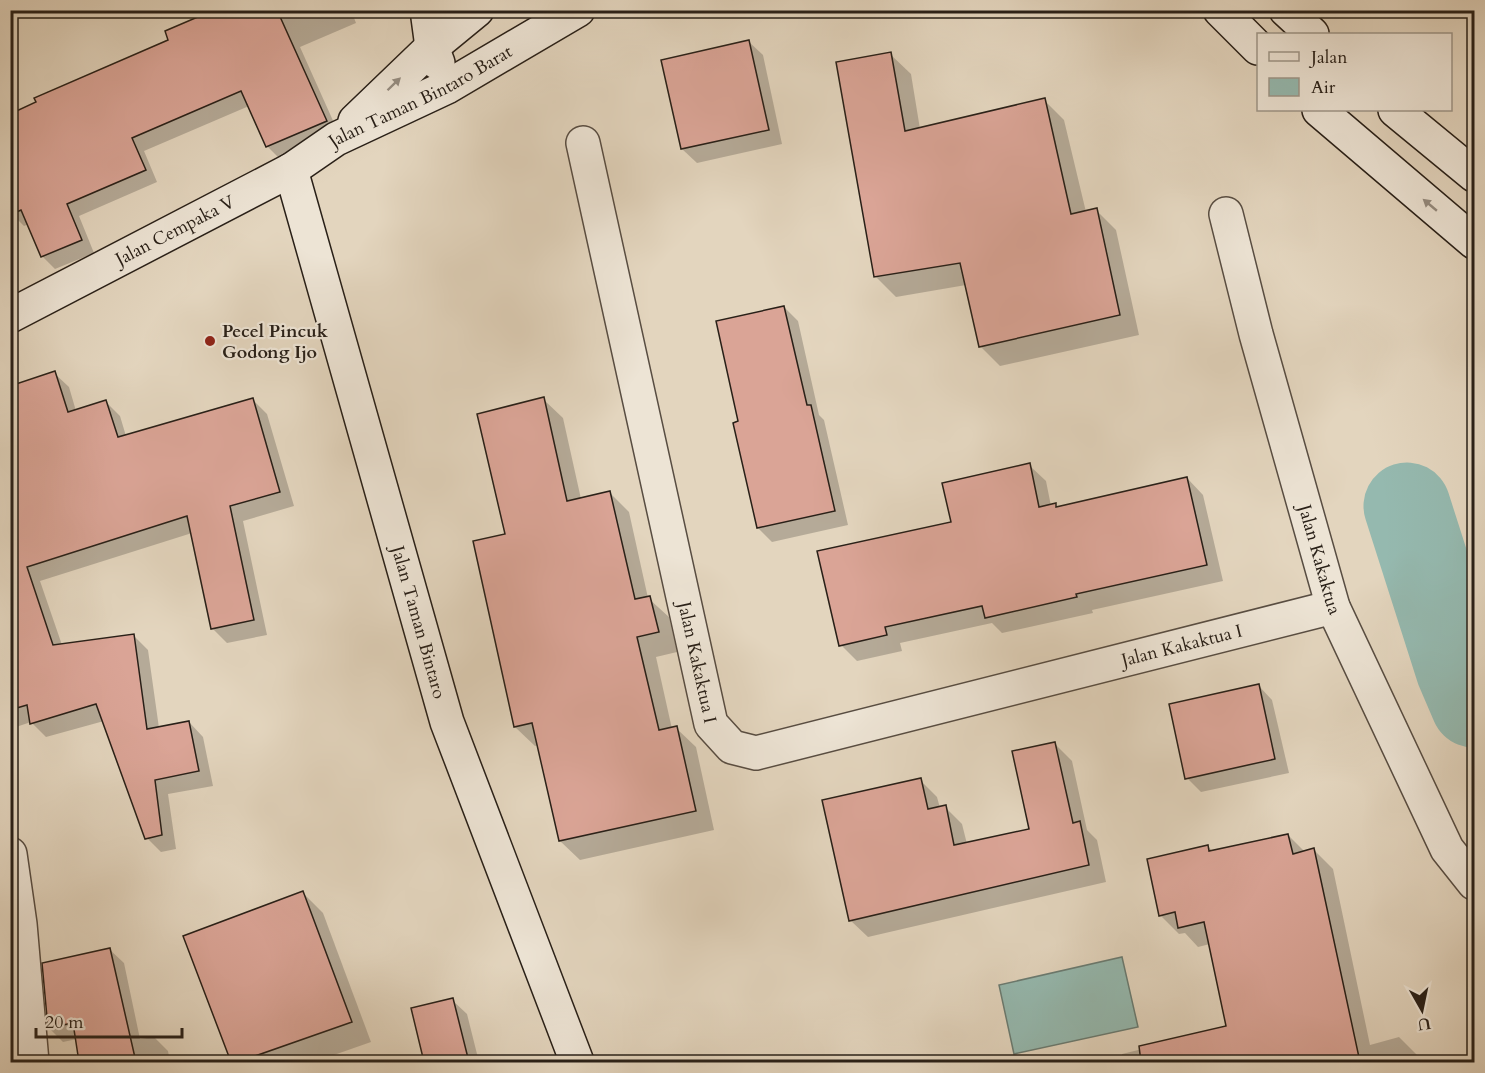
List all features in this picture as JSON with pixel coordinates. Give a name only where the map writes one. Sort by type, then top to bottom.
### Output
[{"type":"street","points":[[427,10],[432,47],[447,87]]},
{"type":"street","name":"Jalan Taman Bintaro Barat","points":[[336,139],[432,47],[477,10]]},
{"type":"street","name":"Jalan Taman Bintaro Barat","points":[[336,139],[447,87],[578,10]]},
{"type":"street","points":[[1220,10],[1257,47]]},
{"type":"street","points":[[1396,111],[1474,176]]},
{"type":"street","points":[[1323,114],[1474,242]]},
{"type":"street","name":"Jalan Cempaka V","points":[[10,316],[291,170],[336,139]]},
{"type":"street","name":"Jalan Kakaktua I","points":[[583,143],[711,724],[732,747],[756,753],[1333,608]]},
{"type":"street","name":"Jalan Taman Bintaro","points":[[291,170],[447,722],[577,1062]]},
{"type":"street","name":"Jalan Kakaktua","points":[[1226,214],[1256,334],[1333,608],[1447,849],[1474,883]]},
{"type":"street","points":[[10,854],[20,924],[32,1062]]},
{"type":"water","points":[[1122,957],[1138,1027],[1014,1054],[999,985]]},
{"type":"building","points":[[214,10],[277,10],[327,121],[266,147],[241,91],[132,138],[146,170],[67,204],[82,240],[41,257],[21,210],[10,215],[10,114],[36,102],[34,98],[168,40],[165,31]]},
{"type":"building","points":[[749,40],[769,130],[681,149],[661,60]]},
{"type":"building","points":[[891,52],[905,131],[1045,98],[1071,214],[1097,208],[1120,315],[979,347],[960,263],[874,277],[836,62]]},
{"type":"building","points":[[784,306],[807,405],[811,405],[835,511],[757,528],[733,423],[738,421],[716,321]]},
{"type":"building","points":[[55,371],[68,412],[106,400],[118,437],[253,398],[280,492],[230,506],[254,620],[211,629],[187,516],[27,567],[53,645],[134,634],[147,729],[189,721],[199,771],[155,780],[162,835],[145,839],[96,704],[30,724],[27,705],[10,710],[10,386]]},
{"type":"building","points":[[544,397],[567,501],[610,491],[635,599],[650,596],[659,632],[637,637],[659,730],[677,726],[696,811],[559,841],[532,723],[514,727],[473,541],[505,534],[477,414]]},
{"type":"building","points":[[1030,463],[1039,507],[1056,503],[1056,507],[1187,477],[1207,565],[1076,594],[1077,597],[985,618],[982,606],[885,627],[887,635],[839,646],[817,551],[951,522],[942,483]]},
{"type":"building","points":[[1259,684],[1275,759],[1185,779],[1169,704]]},
{"type":"building","points":[[1055,742],[1073,823],[1080,821],[1089,865],[849,921],[822,800],[921,778],[928,809],[946,805],[954,845],[1029,829],[1012,751]]},
{"type":"building","points":[[1288,834],[1293,854],[1314,848],[1360,1062],[1141,1062],[1139,1046],[1226,1026],[1204,922],[1178,928],[1175,912],[1159,916],[1147,859],[1208,845],[1209,851]]},
{"type":"building","points":[[303,891],[352,1022],[238,1062],[231,1062],[183,936]]},
{"type":"building","points":[[110,948],[136,1062],[79,1062],[73,1023],[48,1028],[42,963]]},
{"type":"building","points":[[453,998],[469,1062],[424,1062],[411,1008]]},
{"type":"waterway","points":[[1407,506],[1459,669],[1474,704]]},
{"type":"place","name":"Pecel Pincuk Godong Ijo","points":[[210,341]]}]
